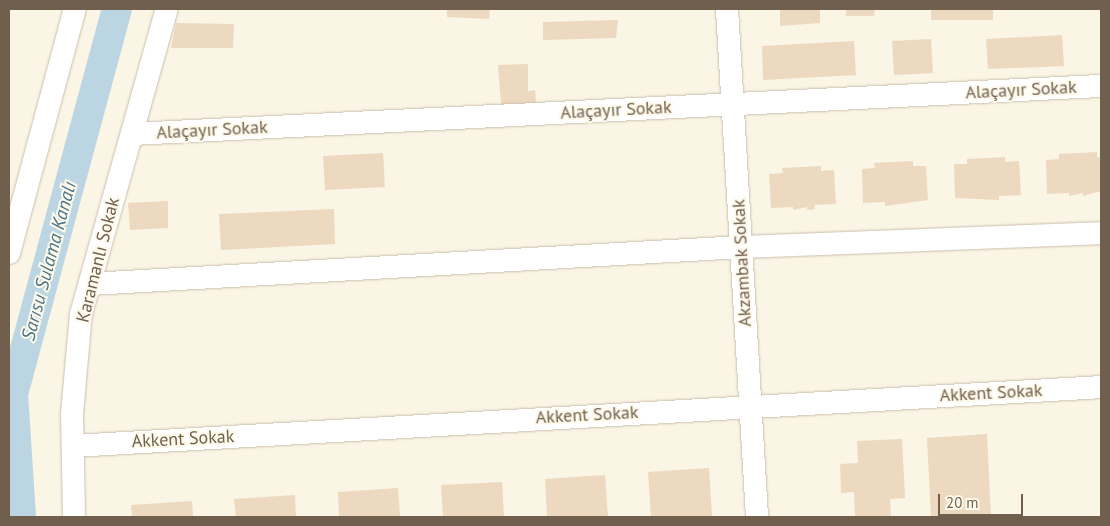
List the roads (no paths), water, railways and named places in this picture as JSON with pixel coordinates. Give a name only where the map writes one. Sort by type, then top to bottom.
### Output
[{"type":"street","points":[[9,254],[75,9]]},
{"type":"street","name":"Karamanlı Sokak","points":[[74,517],[72,414],[81,314],[167,9]]},
{"type":"street","name":"Akzambak Sokak","points":[[727,9],[757,517]]},
{"type":"street","name":"Alaçayır Sokak","points":[[132,134],[1101,86]]},
{"type":"street","points":[[90,284],[742,247],[1101,233]]},
{"type":"street","name":"Akkent Sokak","points":[[73,446],[750,405],[1101,387]]},
{"type":"waterway","name":"Sarısu Sulama Kanalı","points":[[21,517],[13,394],[117,9]]}]
